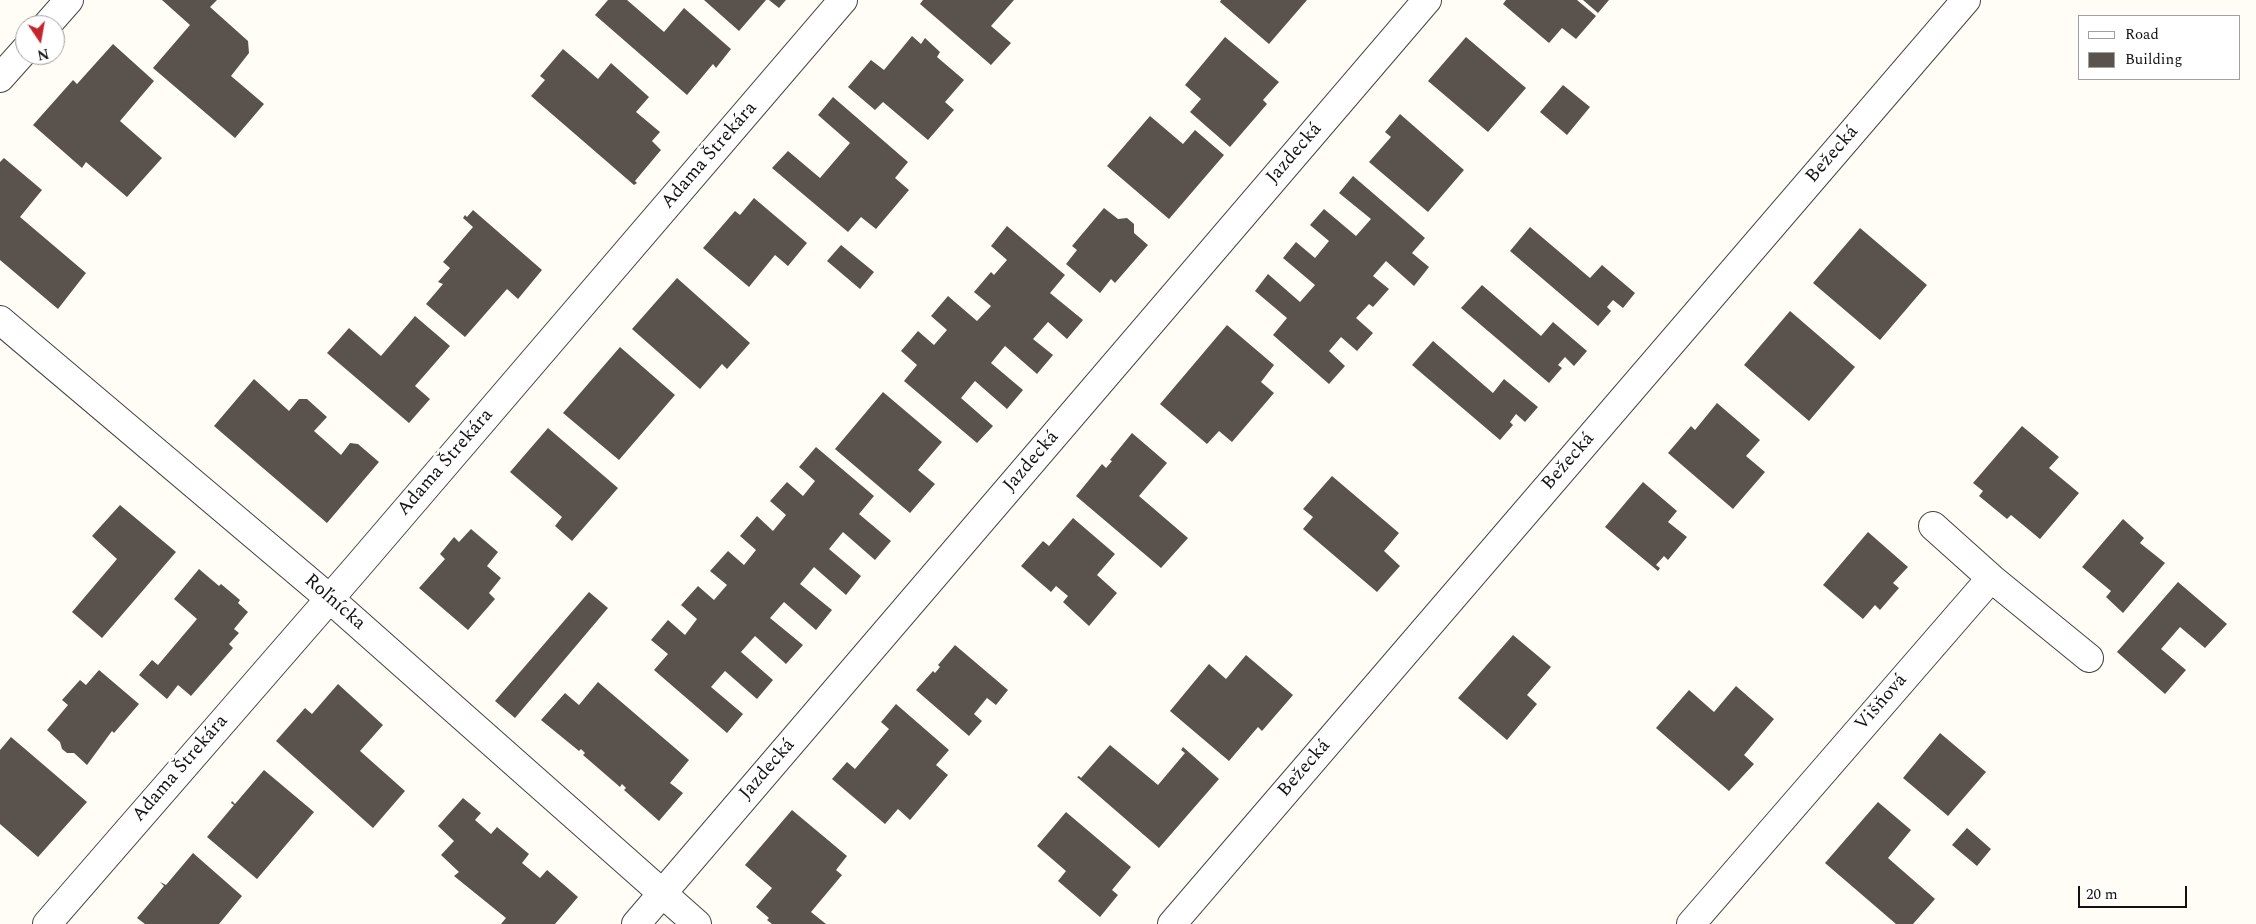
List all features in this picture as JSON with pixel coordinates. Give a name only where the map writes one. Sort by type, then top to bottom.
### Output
[{"type":"street","points":[[56,15],[69,0]]},
{"type":"street","name":"Adama Štrekára","points":[[47,924],[844,0]]},
{"type":"street","name":"Jazdecká","points":[[636,924],[1427,0]]},
{"type":"street","name":"Bežecká","points":[[1172,924],[1966,0]]},
{"type":"street","points":[[0,78],[15,61]]},
{"type":"street","name":"Roľnícka","points":[[0,320],[330,598],[697,924]]},
{"type":"street","points":[[1933,526],[1991,578],[2089,658]]},
{"type":"street","name":"Višňová","points":[[1691,924],[1991,578]]},
{"type":"building","points":[[162,0],[217,0],[210,7],[248,41],[249,53],[231,76],[264,104],[235,138],[153,68],[190,25]]},
{"type":"building","points":[[608,0],[627,0],[664,32],[684,8],[731,49],[716,68],[713,64],[687,95],[595,15]]},
{"type":"building","points":[[704,0],[766,0],[739,31]]},
{"type":"building","points":[[769,0],[786,0],[779,8]]},
{"type":"building","points":[[923,0],[1014,0],[991,26],[1011,43],[991,65],[920,4]]},
{"type":"building","points":[[1221,0],[1307,0],[1269,44],[1220,2]]},
{"type":"building","points":[[1506,0],[1577,0],[1596,16],[1576,39],[1562,28],[1549,43],[1503,4]]},
{"type":"building","points":[[1583,0],[1609,0],[1598,13]]},
{"type":"building","points":[[912,36],[921,44],[925,38],[940,52],[937,57],[964,80],[945,102],[954,110],[928,140],[883,102],[875,110],[848,87],[871,60],[884,70]]},
{"type":"building","points":[[1225,37],[1279,82],[1263,100],[1267,104],[1230,147],[1190,112],[1201,99],[1185,85]]},
{"type":"building","points":[[1466,37],[1526,88],[1488,132],[1428,81]]},
{"type":"building","points":[[113,44],[154,81],[120,121],[162,158],[127,197],[86,162],[82,168],[33,125],[73,80],[77,84]]},
{"type":"building","points":[[563,49],[598,79],[611,63],[649,97],[636,112],[660,132],[652,141],[661,150],[635,181],[637,183],[634,185],[531,96],[545,80],[540,76]]},
{"type":"building","points":[[1563,85],[1590,107],[1567,135],[1540,112]]},
{"type":"building","points":[[833,97],[908,162],[895,178],[909,190],[876,229],[861,217],[848,232],[772,168],[788,151],[820,178],[850,143],[818,115]]},
{"type":"building","points":[[1400,114],[1464,170],[1428,212],[1369,162],[1391,137],[1385,132]]},
{"type":"building","points":[[1150,116],[1183,144],[1195,130],[1224,155],[1169,219],[1107,166]]},
{"type":"building","points":[[4,158],[42,190],[20,217],[86,273],[58,309],[0,260],[0,162]]},
{"type":"building","points":[[1353,176],[1425,238],[1412,253],[1429,267],[1414,286],[1386,261],[1373,276],[1389,289],[1373,307],[1369,304],[1356,318],[1373,333],[1357,351],[1341,337],[1329,351],[1345,366],[1329,384],[1273,335],[1287,318],[1255,291],[1268,274],[1300,302],[1315,285],[1283,258],[1296,242],[1315,258],[1329,241],[1310,225],[1324,209],[1356,236],[1371,219],[1339,193]]},
{"type":"building","points":[[754,198],[807,243],[788,266],[775,255],[749,287],[703,248],[735,211],[740,215]]},
{"type":"building","points":[[1104,208],[1118,219],[1127,218],[1134,224],[1134,233],[1148,245],[1115,283],[1111,279],[1100,293],[1066,264],[1077,250],[1072,246]]},
{"type":"building","points":[[473,210],[542,270],[518,299],[507,289],[465,337],[426,304],[443,284],[438,282],[450,268],[443,262],[473,227],[463,218],[465,215],[467,217]]},
{"type":"building","points":[[1007,226],[1065,275],[1050,293],[1083,320],[1067,339],[1048,322],[1033,339],[1053,355],[1037,374],[1005,346],[991,363],[1023,390],[1007,409],[975,381],[961,398],[993,426],[977,443],[904,381],[917,365],[901,351],[918,331],[934,345],[947,330],[931,316],[948,296],[977,321],[991,306],[974,292],[991,272],[994,275],[1007,260],[991,246]]},
{"type":"building","points":[[1530,227],[1590,278],[1602,265],[1635,293],[1623,308],[1613,300],[1607,307],[1611,311],[1598,326],[1510,251]]},
{"type":"building","points":[[1860,228],[1927,285],[1880,340],[1813,283]]},
{"type":"building","points":[[841,245],[874,272],[860,289],[827,261]]},
{"type":"building","points":[[677,278],[750,343],[727,369],[722,364],[700,389],[632,329]]},
{"type":"building","points":[[1482,285],[1541,336],[1553,322],[1587,351],[1574,366],[1565,357],[1558,365],[1562,368],[1549,383],[1461,308]]},
{"type":"building","points":[[1790,311],[1855,367],[1809,421],[1744,365]]},
{"type":"building","points":[[415,316],[450,346],[415,386],[430,399],[409,423],[327,353],[349,328],[381,356]]},
{"type":"building","points":[[1227,325],[1274,365],[1261,382],[1274,393],[1232,442],[1219,431],[1207,444],[1160,404]]},
{"type":"building","points":[[1433,341],[1493,393],[1504,379],[1538,407],[1525,422],[1516,414],[1510,422],[1513,425],[1500,440],[1412,365]]},
{"type":"building","points":[[620,347],[675,395],[619,460],[563,413]]},
{"type":"building","points":[[254,379],[289,411],[299,399],[307,399],[327,417],[314,431],[341,455],[350,443],[358,444],[379,462],[327,523],[214,426]]},
{"type":"building","points":[[883,392],[942,442],[918,470],[935,484],[910,513],[835,449]]},
{"type":"building","points":[[1717,403],[1760,440],[1746,456],[1765,472],[1733,509],[1668,453],[1691,426],[1695,430]]},
{"type":"building","points":[[2022,426],[2059,457],[2049,468],[2079,493],[2040,539],[2011,515],[2007,519],[1979,496],[1983,491],[1973,483]]},
{"type":"building","points":[[548,428],[618,488],[572,541],[555,526],[562,517],[510,472]]},
{"type":"building","points":[[1132,433],[1167,463],[1139,496],[1188,538],[1161,568],[1076,496],[1102,464],[1106,468],[1112,461],[1110,460]]},
{"type":"building","points":[[816,447],[874,496],[859,514],[891,541],[875,560],[843,532],[829,549],[861,576],[846,595],[814,567],[800,584],[832,610],[816,630],[784,602],[770,618],[803,645],[786,664],[755,636],[741,652],[773,680],[757,699],[725,671],[711,687],[743,714],[727,733],[654,670],[668,654],[651,640],[668,620],[685,635],[697,619],[681,605],[698,586],[714,600],[727,585],[710,571],[728,551],[744,565],[756,550],[740,536],[757,516],[773,531],[786,515],[770,501],[787,482],[803,496],[815,481],[799,467]]},
{"type":"building","points":[[1332,476],[1399,533],[1384,551],[1400,566],[1377,592],[1303,529],[1313,517],[1303,509]]},
{"type":"building","points":[[1643,482],[1677,511],[1668,522],[1687,537],[1668,560],[1664,556],[1656,565],[1660,568],[1658,571],[1605,527]]},
{"type":"building","points":[[120,505],[176,552],[102,638],[72,612],[117,559],[92,536]]},
{"type":"building","points":[[1073,518],[1115,554],[1097,575],[1117,593],[1089,626],[1063,602],[1068,596],[1056,586],[1051,592],[1021,566],[1043,541],[1049,546]]},
{"type":"building","points":[[2123,519],[2144,538],[2140,543],[2165,563],[2123,613],[2106,597],[2111,591],[2082,567]]},
{"type":"building","points":[[471,529],[498,552],[487,566],[501,578],[489,593],[495,599],[468,630],[419,588],[445,559],[440,554],[454,537],[459,542]]},
{"type":"building","points":[[1868,532],[1908,567],[1893,583],[1899,588],[1880,610],[1875,605],[1863,619],[1823,585]]},
{"type":"building","points":[[199,569],[240,600],[238,603],[248,612],[234,629],[239,633],[229,644],[233,648],[191,696],[178,685],[167,699],[139,675],[152,660],[158,665],[197,619],[174,599]]},
{"type":"building","points":[[2178,582],[2227,624],[2205,648],[2180,627],[2161,649],[2186,670],[2165,694],[2117,652]]},
{"type":"building","points":[[589,592],[608,608],[515,718],[495,701]]},
{"type":"building","points":[[1513,635],[1551,667],[1527,695],[1537,704],[1507,740],[1458,698]]},
{"type":"building","points":[[955,645],[1008,690],[996,705],[987,698],[974,714],[982,721],[969,736],[916,690],[933,671],[935,673],[940,667],[938,665]]},
{"type":"building","points":[[1246,655],[1293,695],[1262,731],[1258,727],[1229,761],[1170,711],[1209,664],[1226,679]]},
{"type":"building","points":[[99,670],[139,704],[114,733],[112,731],[87,765],[74,753],[67,753],[62,749],[60,742],[47,730],[68,705],[62,700],[80,680],[86,685]]},
{"type":"building","points":[[598,682],[689,760],[670,783],[683,793],[659,821],[624,790],[626,788],[622,784],[620,787],[583,755],[585,753],[581,749],[579,751],[541,720],[565,693],[579,705]]},
{"type":"building","points":[[338,684],[383,725],[360,751],[405,791],[373,828],[276,741],[305,708],[312,714]]},
{"type":"building","points":[[1736,686],[1774,719],[1744,755],[1754,764],[1729,791],[1656,728],[1689,690],[1714,712]]},
{"type":"building","points":[[896,704],[949,750],[936,765],[948,775],[910,820],[898,809],[885,824],[832,779],[847,762],[855,769],[889,729],[881,722]]},
{"type":"building","points":[[1940,733],[1986,772],[1948,816],[1903,778]]},
{"type":"building","points":[[11,737],[87,802],[38,857],[0,824],[0,750]]},
{"type":"building","points":[[1110,745],[1158,785],[1185,753],[1181,750],[1183,747],[1219,779],[1159,848],[1077,777],[1081,778]]},
{"type":"building","points":[[264,770],[314,812],[257,879],[207,837],[234,805],[231,803],[232,801],[235,804]]},
{"type":"building","points":[[463,798],[481,813],[475,820],[491,834],[497,827],[529,854],[522,863],[540,878],[547,870],[578,897],[555,924],[501,924],[506,918],[454,876],[459,872],[441,855],[454,841],[438,826]]},
{"type":"building","points":[[1878,802],[1911,830],[1888,858],[1935,899],[1913,924],[1896,924],[1825,863]]},
{"type":"building","points":[[792,810],[847,856],[836,870],[842,875],[811,912],[826,924],[772,924],[767,920],[769,918],[756,907],[772,888],[745,865]]},
{"type":"building","points":[[1066,812],[1131,867],[1112,890],[1118,895],[1100,917],[1058,881],[1066,871],[1037,846]]},
{"type":"building","points":[[1967,828],[1991,849],[1977,866],[1952,845]]},
{"type":"building","points":[[193,853],[242,896],[219,924],[145,924],[137,918],[164,886],[160,882],[166,885]]}]
